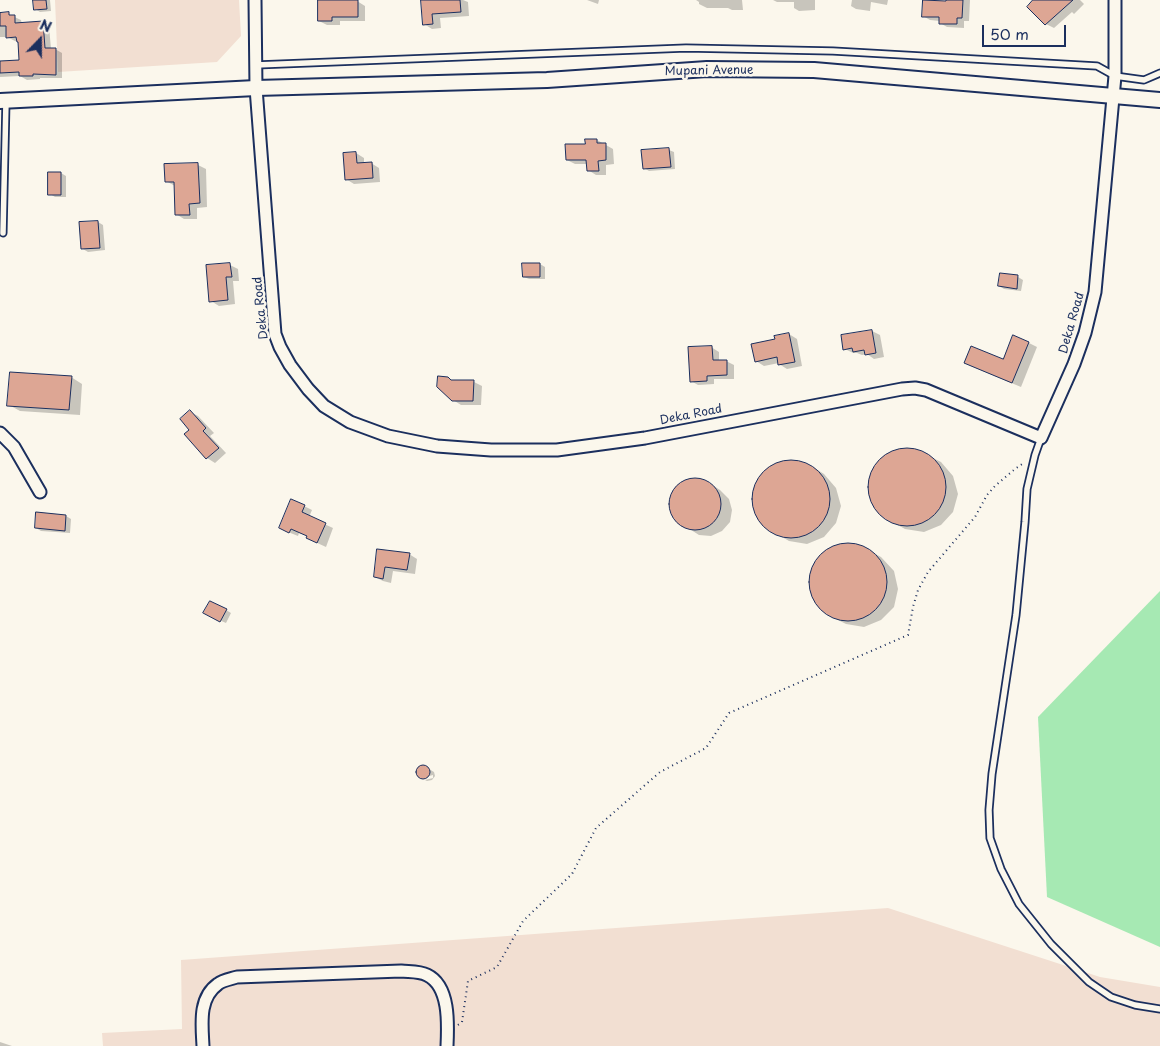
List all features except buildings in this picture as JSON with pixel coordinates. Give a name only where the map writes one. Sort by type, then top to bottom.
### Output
[{"type":"street","name":"Deka Road","points":[[255,0],[256,88],[275,334],[280,347],[290,365],[308,389],[324,406],[350,422],[388,436],[437,446],[491,450],[557,450],[646,438],[915,388],[926,390],[1041,438],[1074,364],[1085,334],[1095,292],[1115,76],[1115,0]]},
{"type":"street","name":"Mupani Avenue","points":[[3,101],[256,88],[546,80],[707,69],[814,70],[1160,100]]},
{"type":"street","points":[[0,433],[14,446],[40,492]]},
{"type":"street","points":[[203,1046],[201,1017],[204,1002],[211,990],[219,982],[236,977],[400,971],[419,972],[428,975],[436,981],[446,1003],[447,1046]]},
{"type":"lane","points":[[256,65],[686,48],[833,50],[1097,66],[1115,76],[1144,80],[1160,73]]},
{"type":"lane","points":[[3,101],[3,233]]},
{"type":"lane","points":[[1041,438],[1035,455],[1028,488],[1016,615],[992,774],[989,810],[990,838],[1001,869],[1019,904],[1051,944],[1089,982],[1111,997],[1135,1005],[1160,1009]]},
{"type":"path","points":[[448,1032],[462,1022],[468,981],[497,967],[523,921],[572,874],[596,828],[660,772],[706,748],[729,713],[908,635],[912,607],[918,590],[928,572],[974,517],[987,495],[995,486],[1035,455]]},
{"type":"shaded area","points":[[55,0],[239,0],[241,36],[217,62],[58,72]]},
{"type":"shaded area","points":[[888,908],[1100,977],[1160,987],[1160,1046],[103,1046],[102,1033],[182,1029],[181,960]]},
{"type":"green space","points":[[1160,591],[1160,947],[1047,897],[1038,717]]}]
